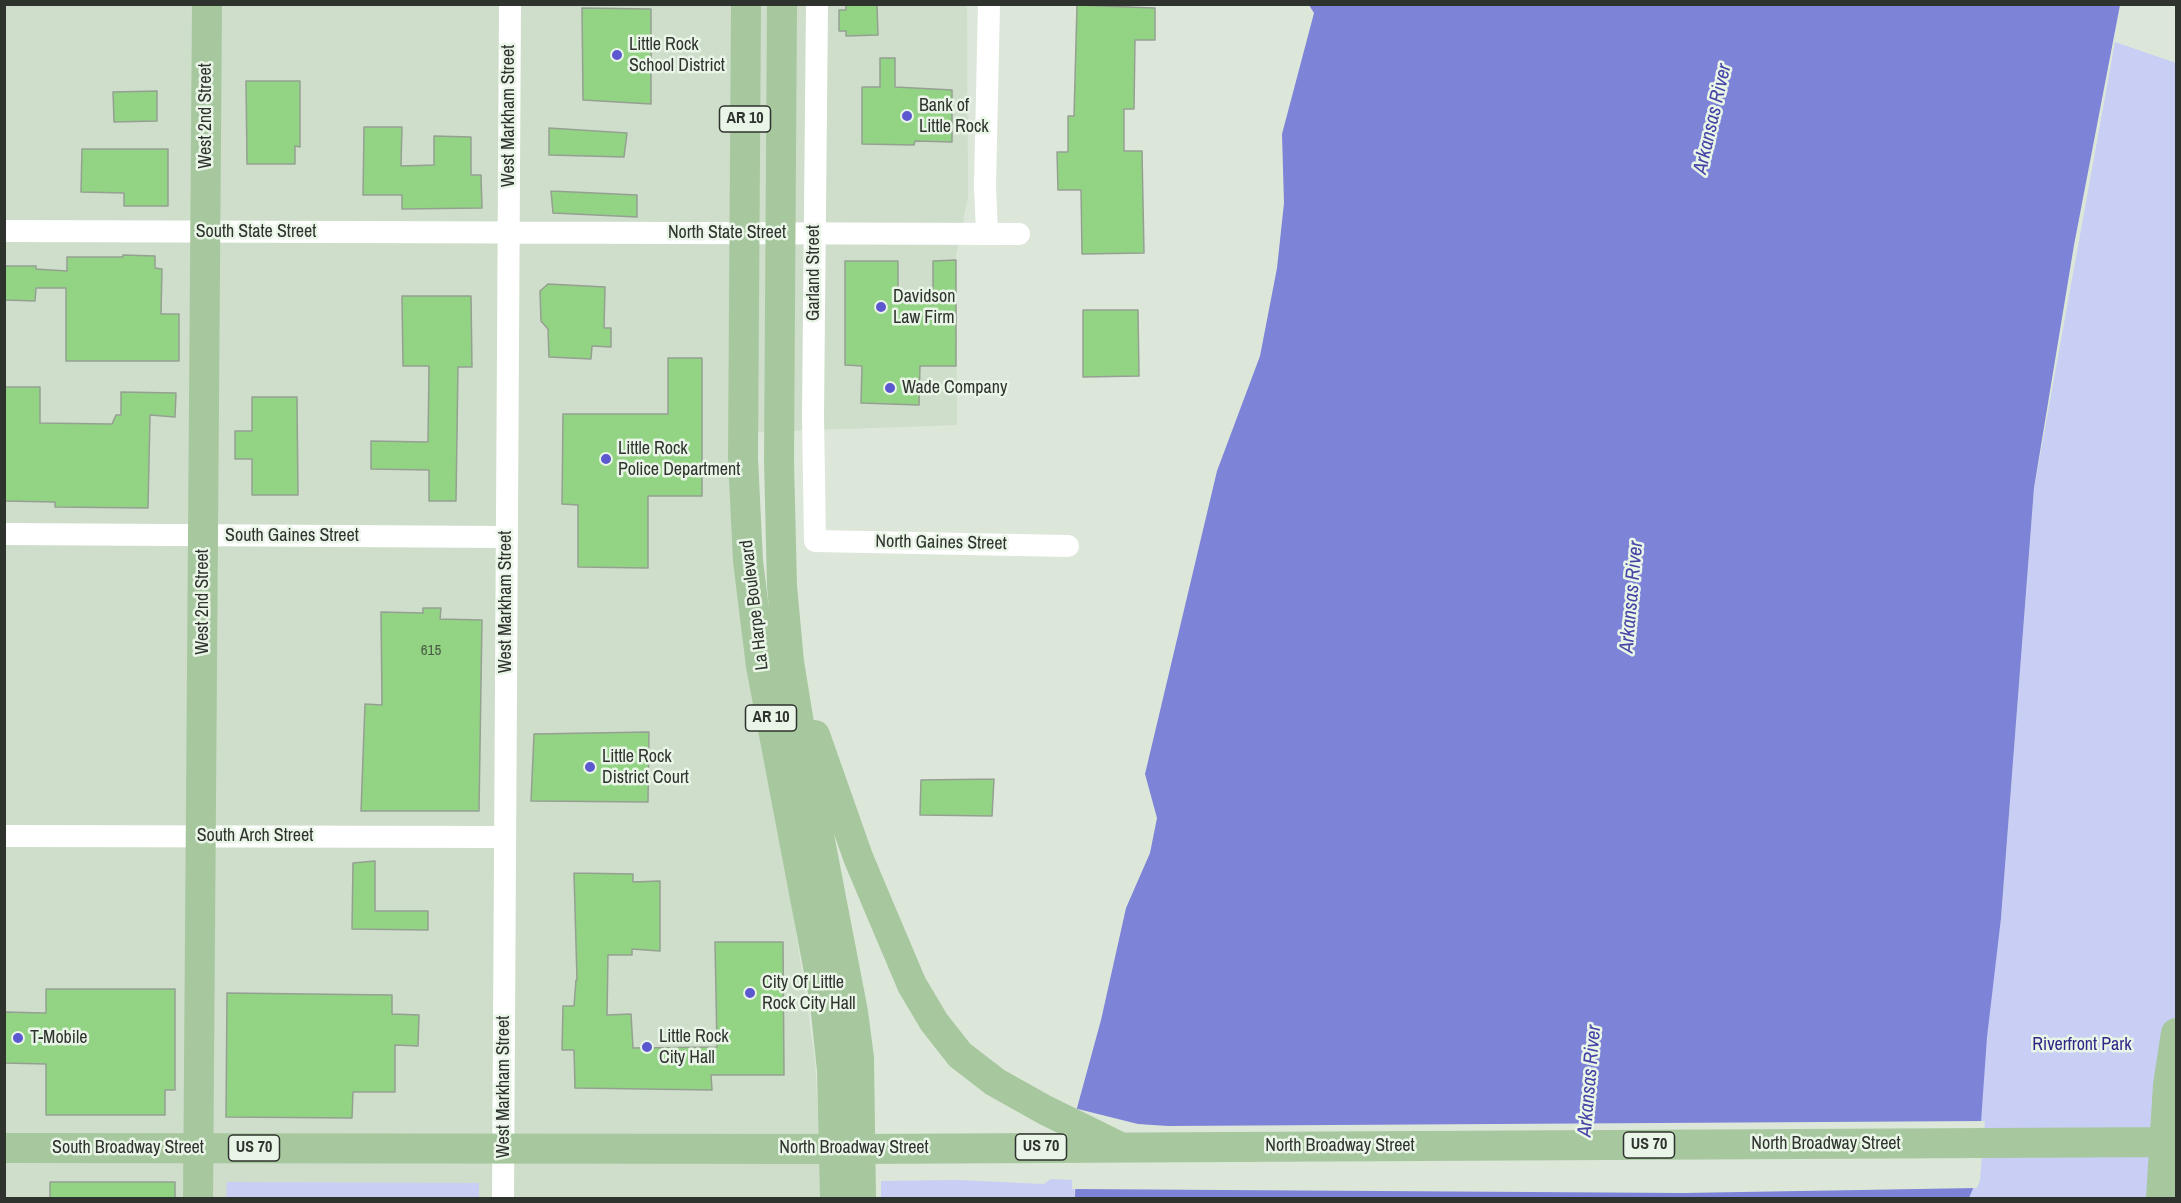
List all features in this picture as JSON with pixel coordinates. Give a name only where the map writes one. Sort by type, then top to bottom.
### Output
[{"type":"main road","name":"West 2nd Street","points":[[198,1198],[207,4]]},
{"type":"main road","name":"La Harpe Boulevard","points":[[746,4],[743,458],[748,561],[761,666],[825,1003],[832,1070],[835,1198]]},
{"type":"main road","name":"La Harpe Boulevard","points":[[782,4],[779,233],[779,461],[782,586],[789,662],[807,772],[853,1012],[859,1058],[861,1198]]},
{"type":"main road","points":[[779,461],[796,577],[811,716],[817,743],[876,900],[912,985],[934,1022],[960,1054],[995,1082],[1045,1110],[1121,1147]]},
{"type":"main road","points":[[2161,1198],[2168,1085],[2176,1032]]},
{"type":"main road","name":"North Broadway Street","points":[[504,1149],[2176,1142]]},
{"type":"main road","name":"South Broadway Street","points":[[4,1148],[504,1149]]},
{"type":"street","name":"West Markham Street","points":[[503,1198],[510,4]]},
{"type":"street","name":"Garland Street","points":[[814,541],[817,4]]},
{"type":"street","points":[[987,233],[985,186],[988,4]]},
{"type":"street","name":"South State Street","points":[[4,231],[508,234]]},
{"type":"street","name":"North State Street","points":[[508,234],[1019,234]]},
{"type":"street","name":"South Gaines Street","points":[[4,534],[507,537]]},
{"type":"street","name":"North Gaines Street","points":[[814,541],[1068,546]]},
{"type":"street","name":"South Arch Street","points":[[4,836],[505,837]]},
{"type":"shaded area","points":[[5,5],[967,5],[968,197],[956,256],[957,425],[732,433],[738,547],[815,1059],[822,1198],[5,1198]]},
{"type":"green space","name":"Riverfront Park","points":[[2115,42],[2176,63],[2176,1055],[2162,1198],[1969,1198],[1977,1179],[1988,1009],[2001,918],[2034,489]]},
{"type":"green space","points":[[1051,1179],[1074,1180],[1075,1198],[881,1198],[881,1181],[957,1180],[1044,1184]]},
{"type":"green space","points":[[227,1182],[479,1183],[479,1198],[226,1198]]},
{"type":"water","name":"Arkansas River","points":[[1309,5],[2120,5],[2074,245],[2034,488],[2001,918],[1987,1037],[1977,1179],[1969,1198],[1075,1198],[1077,1108],[1101,1020],[1126,908],[1150,853],[1157,818],[1145,774],[1217,471],[1260,356],[1277,268],[1284,203],[1282,134],[1314,13]]},
{"type":"pier","points":[[1074,1108],[1138,1124],[1168,1126],[1985,1121],[1980,1180],[1977,1188],[1683,1193],[1072,1189]]},
{"type":"building","points":[[846,4],[877,4],[878,35],[846,36],[846,31],[839,31],[839,10],[846,10]]},
{"type":"building","points":[[1077,5],[1155,8],[1155,40],[1135,40],[1134,109],[1124,109],[1124,151],[1142,151],[1144,253],[1082,254],[1081,190],[1058,190],[1057,152],[1068,152],[1068,116],[1074,116]]},
{"type":"building","name":"Little Rock School District","points":[[582,8],[651,9],[651,104],[583,100]]},
{"type":"building","name":"Bank of Little Rock","points":[[880,58],[895,58],[895,87],[952,90],[952,142],[915,141],[914,145],[862,144],[862,87],[880,87]]},
{"type":"building","points":[[246,81],[300,81],[300,147],[295,146],[295,164],[247,164]]},
{"type":"building","points":[[157,91],[157,121],[114,122],[113,92]]},
{"type":"building","points":[[364,127],[402,127],[401,166],[434,165],[434,136],[471,137],[471,175],[481,175],[482,208],[402,209],[402,195],[363,195]]},
{"type":"building","points":[[549,128],[627,133],[624,157],[549,155]]},
{"type":"building","points":[[82,149],[168,149],[168,206],[124,206],[124,193],[81,192]]},
{"type":"building","points":[[551,191],[637,195],[637,217],[553,213]]},
{"type":"building","points":[[123,255],[155,256],[155,268],[162,269],[161,314],[179,314],[179,361],[66,361],[66,288],[36,288],[35,301],[4,300],[4,266],[36,266],[36,269],[67,271],[67,257],[123,257]]},
{"type":"building","name":"Davidson Law Firm","points":[[956,260],[956,366],[920,366],[919,405],[861,403],[862,366],[845,365],[845,261],[898,261],[898,300],[933,300],[933,261]]},
{"type":"building","points":[[548,284],[605,287],[604,328],[611,328],[611,347],[592,346],[591,359],[549,357],[548,329],[541,321],[540,291]]},
{"type":"building","points":[[402,296],[471,296],[472,367],[458,367],[456,501],[429,501],[429,470],[371,469],[371,441],[428,442],[429,366],[403,366]]},
{"type":"building","points":[[1083,310],[1138,310],[1139,376],[1083,377]]},
{"type":"building","name":"Little Rock Police Department","points":[[668,358],[702,358],[702,496],[648,496],[648,568],[578,567],[578,505],[562,504],[563,414],[668,414]]},
{"type":"building","points":[[4,387],[40,387],[40,423],[112,424],[116,415],[121,415],[121,392],[176,393],[175,417],[150,415],[148,508],[55,507],[55,502],[4,501]]},
{"type":"building","points":[[252,397],[297,397],[298,495],[252,495],[252,459],[235,459],[235,431],[252,431]]},
{"type":"building","points":[[423,608],[441,608],[440,619],[482,620],[479,811],[361,811],[365,704],[382,705],[381,612],[423,613]]},
{"type":"building","name":"Little Rock District Court","points":[[649,732],[648,802],[531,801],[534,734]]},
{"type":"building","points":[[994,779],[992,816],[920,815],[921,780]]},
{"type":"building","points":[[375,861],[375,911],[428,911],[428,930],[352,929],[353,863]]},
{"type":"building","name":"City Of Little Rock City Hall","points":[[574,873],[633,874],[633,882],[660,881],[660,951],[632,949],[632,955],[608,955],[607,1015],[631,1014],[633,1048],[717,1047],[715,942],[783,942],[784,1075],[711,1075],[712,1090],[575,1088],[574,1050],[562,1050],[563,1006],[574,1006],[577,980]]},
{"type":"building","points":[[46,989],[175,989],[175,1090],[165,1090],[165,1115],[46,1115],[46,1064],[4,1063],[4,1012],[46,1013]]},
{"type":"building","points":[[227,993],[392,995],[392,1014],[419,1015],[418,1046],[395,1045],[395,1092],[353,1092],[352,1118],[226,1117]]},
{"type":"building","points":[[50,1182],[175,1182],[175,1198],[50,1198]]},
{"type":"place","name":"Little Rock School District","points":[[617,55]]},
{"type":"place","name":"Bank of Little Rock","points":[[907,116]]},
{"type":"place","name":"Davidson Law Firm","points":[[881,307]]},
{"type":"place","name":"Wade Company","points":[[890,388]]},
{"type":"place","name":"Little Rock Police Department","points":[[606,459]]},
{"type":"place","name":"Little Rock District Court","points":[[590,767]]},
{"type":"place","name":"City Of Little Rock City Hall","points":[[750,993]]},
{"type":"place","name":"T-Mobile","points":[[18,1038]]},
{"type":"place","name":"Little Rock City Hall","points":[[647,1047]]}]
